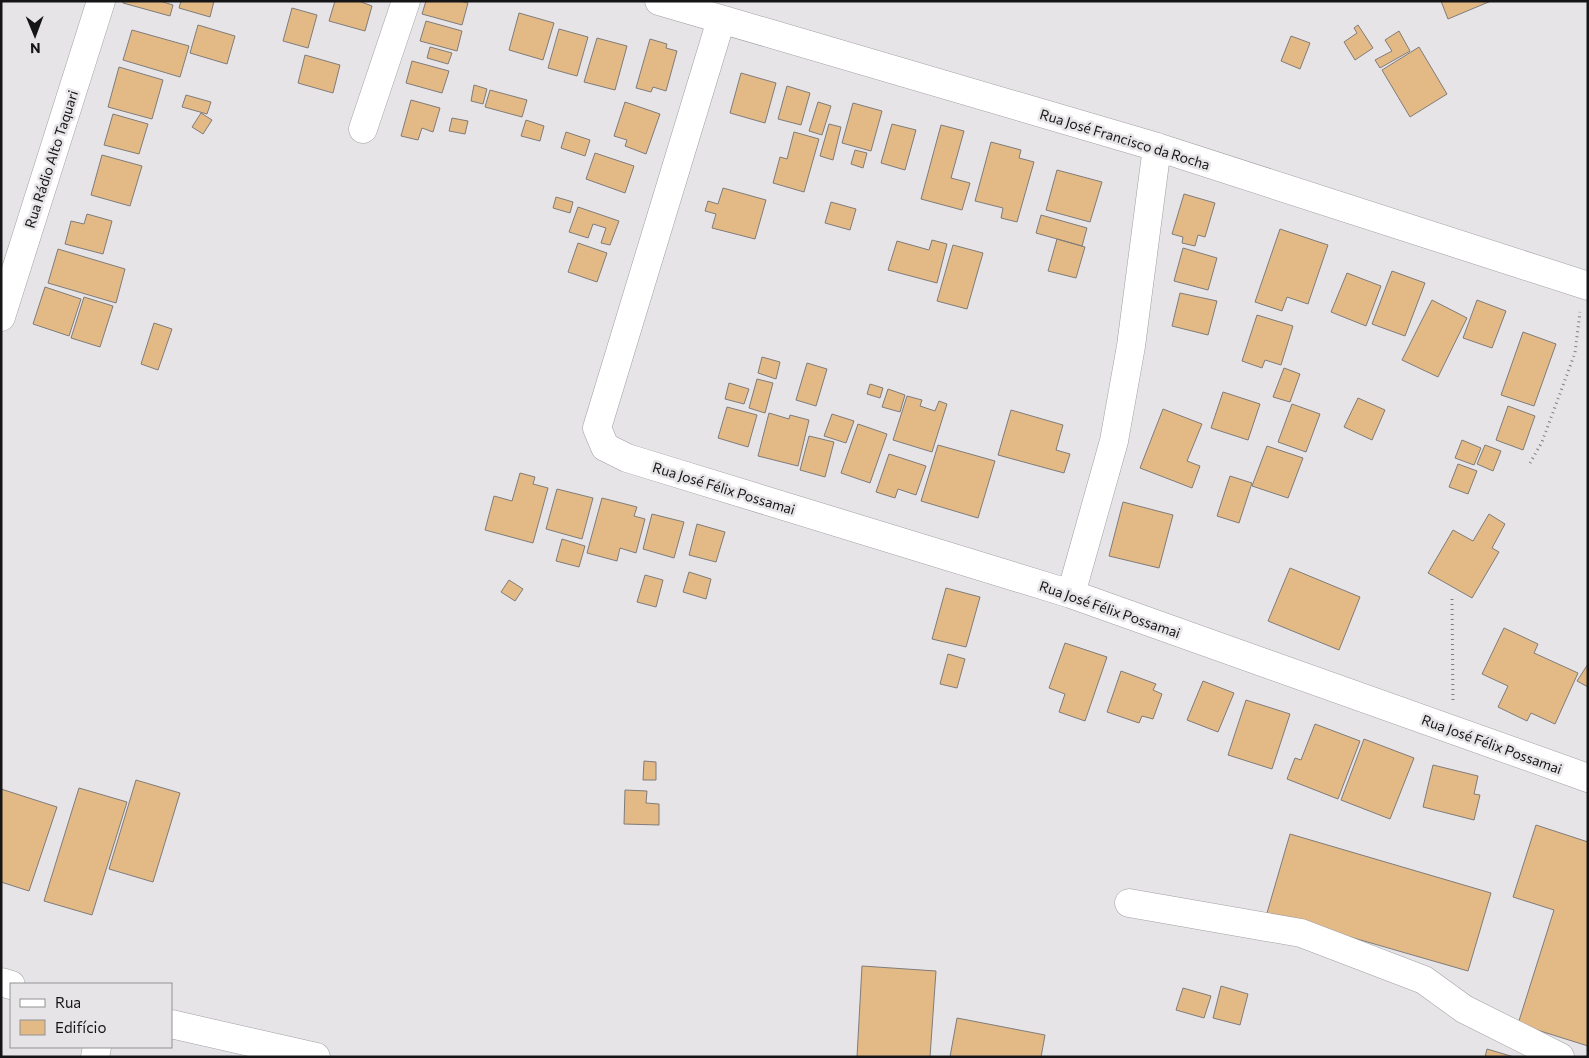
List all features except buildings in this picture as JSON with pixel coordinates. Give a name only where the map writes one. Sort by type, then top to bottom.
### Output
[{"type":"main road","name":"Rua Rádio Alto Taquari","points":[[1,317],[101,1]]},
{"type":"main road","points":[[363,129],[406,1]]},
{"type":"main road","name":"Rua José Francisco da Rocha","points":[[659,1],[1156,147],[1588,286]]},
{"type":"main road","name":"Rua José Félix Possamai","points":[[721,20],[597,428],[605,447],[627,458],[1071,594],[1588,778]]},
{"type":"main road","points":[[1071,594],[1114,441],[1131,346],[1156,147]]},
{"type":"main road","points":[[1129,903],[1301,933],[1424,980],[1464,1009],[1560,1057]]},
{"type":"main road","points":[[172,1024],[316,1057]]},
{"type":"path","points":[[1530,463],[1542,442],[1575,354],[1580,312]]},
{"type":"path","points":[[1452,599],[1453,703]]}]
